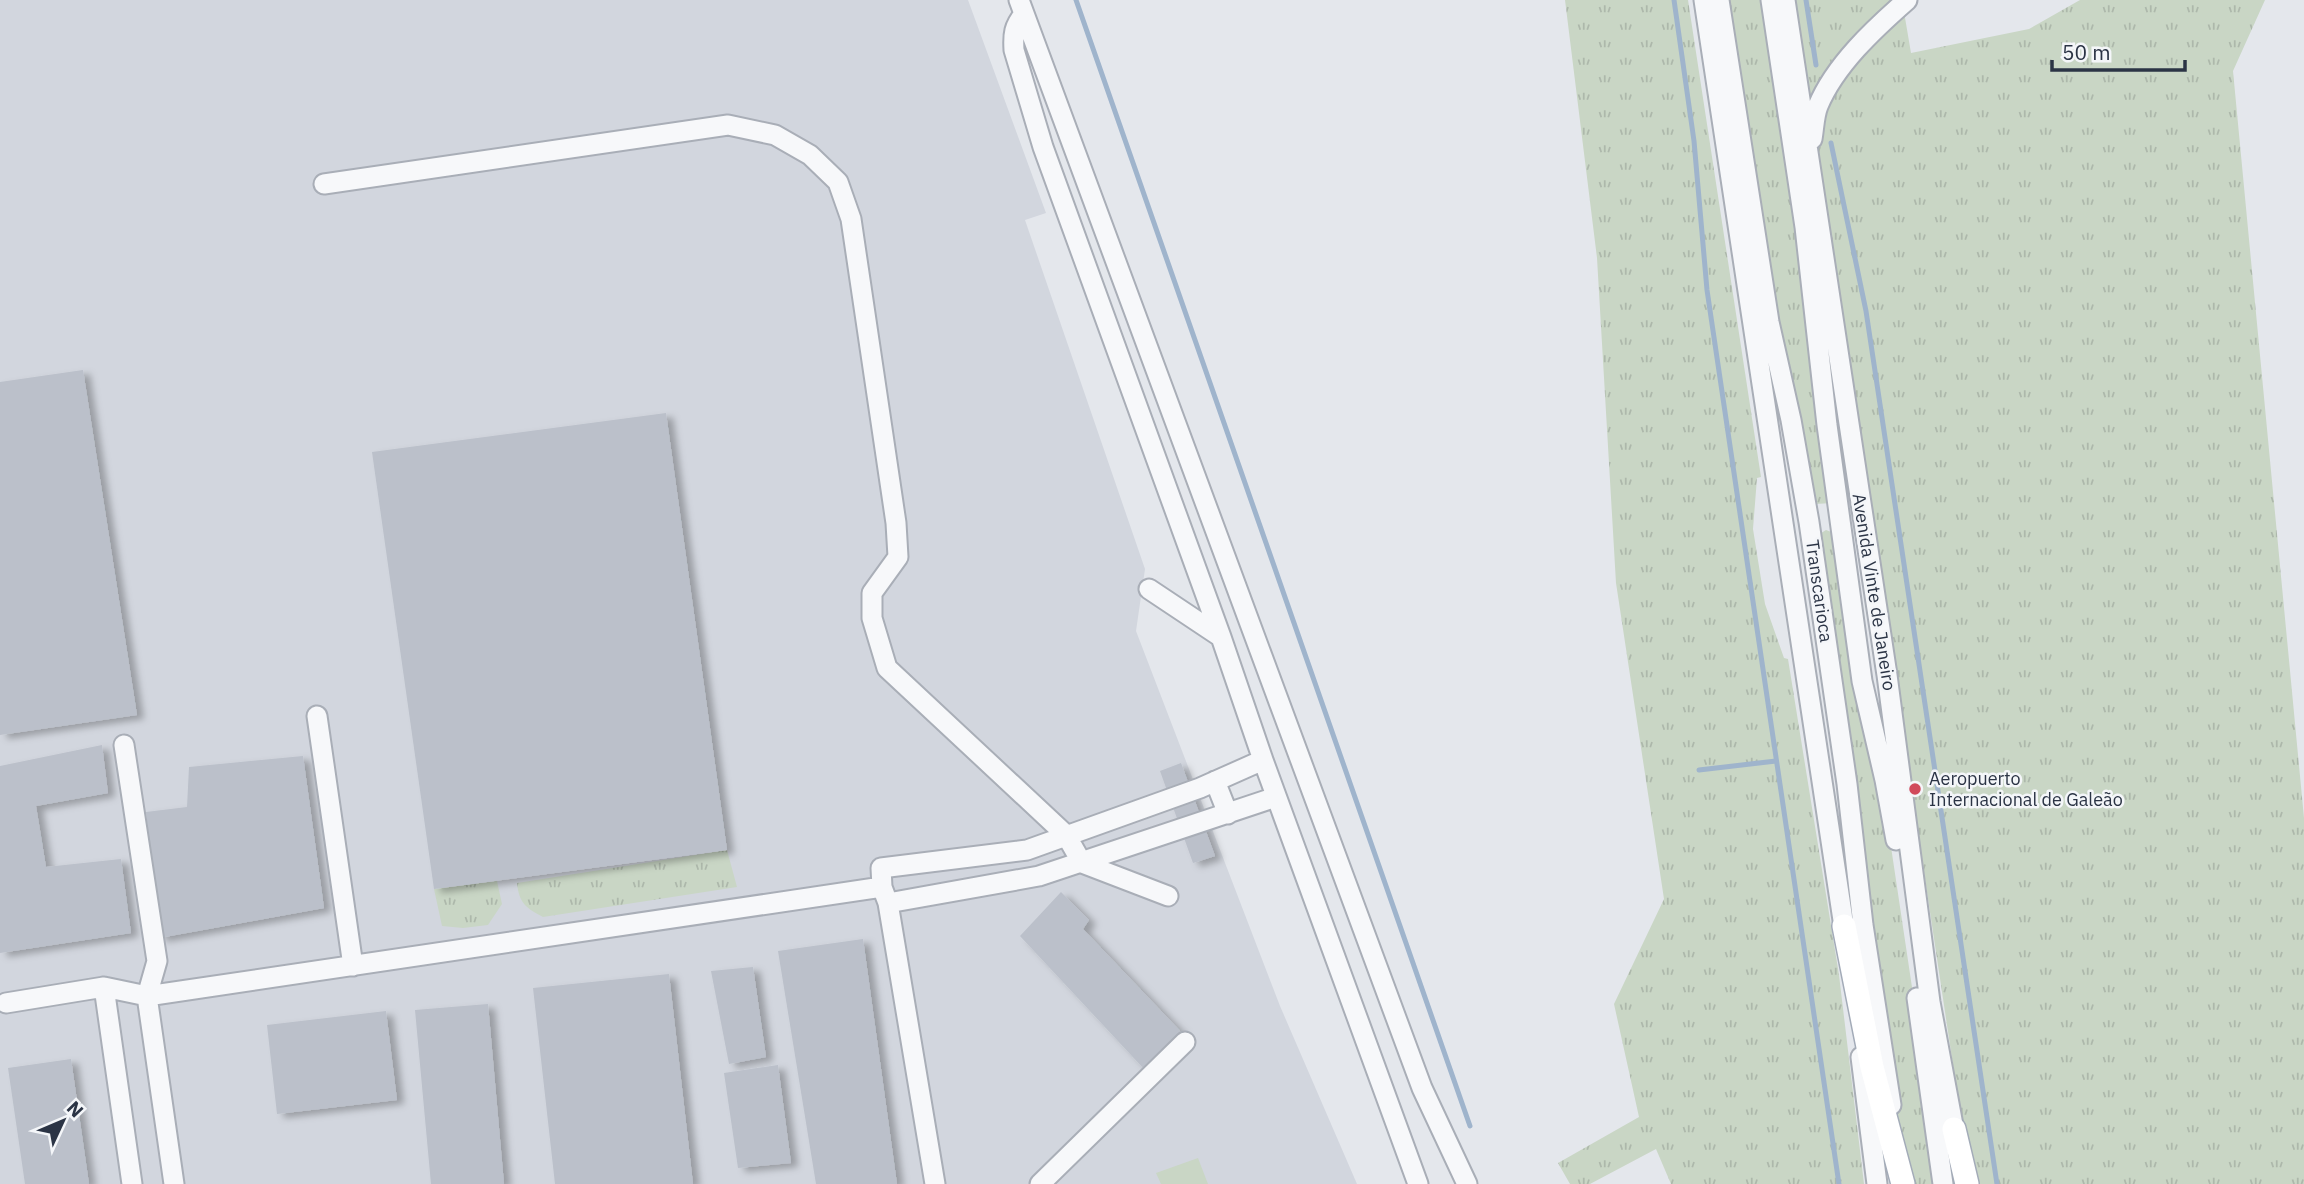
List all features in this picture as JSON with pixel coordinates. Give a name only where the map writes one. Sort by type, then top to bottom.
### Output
[{"type":"main road","points":[[1844,926],[1872,1068],[1903,1184]]},
{"type":"main road","points":[[1954,1129],[1967,1184]]},
{"type":"street","points":[[1704,0],[1844,926],[1877,1184]]},
{"type":"street","name":"Transcarioca","points":[[1719,0],[1769,322],[1791,420],[1808,522],[1847,784],[1863,925],[1903,1184]]},
{"type":"street","name":"Transcarioca","points":[[1770,0],[1805,227],[1839,518],[1862,681],[1893,817],[1943,1184]]},
{"type":"street","name":"Avenida Vinte de Janeiro","points":[[1785,0],[1887,675],[1930,1002],[1962,1184]]},
{"type":"street","points":[[1809,157],[1817,108],[1836,75],[1907,0]]},
{"type":"street","points":[[1022,7],[1013,34],[1020,75],[1043,147],[1418,1184]]},
{"type":"street","points":[[1022,7],[1422,1088],[1467,1184]]},
{"type":"street","points":[[324,184],[728,125],[775,135],[810,155],[838,182],[851,219],[897,523],[898,557],[872,593],[872,618],[887,668],[1066,835],[1082,863],[1168,896]]},
{"type":"street","points":[[1807,687],[1808,598],[1802,541],[1808,522],[1822,514],[1834,515],[1850,530],[1861,598],[1887,675]]},
{"type":"street","points":[[1149,589],[1221,636]]},
{"type":"street","points":[[317,716],[353,966]]},
{"type":"street","points":[[124,745],[157,961],[147,996],[174,1184]]},
{"type":"street","points":[[884,886],[1027,850],[1215,781],[1263,760]]},
{"type":"street","points":[[1215,781],[1227,814]]},
{"type":"street","points":[[6,1003],[104,987],[147,996],[884,886],[1039,876],[1276,797]]},
{"type":"street","points":[[1143,808],[1153,839]]},
{"type":"street","points":[[884,886],[934,1184]]},
{"type":"street","points":[[104,987],[132,1184]]},
{"type":"street","points":[[1040,1184],[1185,1041]]},
{"type":"shaded area","points":[[0,0],[968,0],[1046,213],[1025,220],[1145,569],[1136,631],[1280,1006],[1357,1184],[0,1184]]},
{"type":"green space","points":[[1565,0],[1688,0],[1761,477],[1757,478],[1753,529],[1765,604],[1784,658],[1788,659],[1839,975],[1864,1184],[1671,1184],[1656,1149],[1590,1184],[1570,1184],[1558,1163],[1639,1117],[1614,1004],[1664,899],[1616,583],[1597,258]]},
{"type":"green space","points":[[1724,0],[1766,0],[1833,503],[1815,504],[1775,327]]},
{"type":"green space","points":[[1793,0],[1902,0],[1911,53],[2029,29],[2080,0],[2265,0],[2233,71],[2304,818],[2304,1184],[1973,1184]]},
{"type":"green space","points":[[1826,530],[1834,533],[1887,820],[1916,1014],[1937,1184],[1908,1184],[1901,1154],[1818,535]]},
{"type":"green space","points":[[727,850],[737,887],[543,917],[524,904],[518,890],[517,883]]},
{"type":"green space","points":[[497,881],[502,904],[488,925],[463,928],[442,926],[434,889]]},
{"type":"green space","points":[[1198,1158],[1208,1184],[1161,1184],[1156,1173]]},
{"type":"building","points":[[83,370],[137,715],[0,735],[0,382]]},
{"type":"building","points":[[666,413],[727,850],[434,889],[372,452]]},
{"type":"building","points":[[102,745],[108,793],[36,806],[46,867],[121,859],[131,933],[0,953],[0,766]]},
{"type":"building","points":[[303,756],[324,908],[159,938],[146,812],[187,807],[189,767]]},
{"type":"building","points":[[1181,763],[1215,856],[1193,863],[1160,771]]},
{"type":"building","points":[[1061,892],[1089,920],[1083,929],[1182,1033],[1145,1070],[1020,936]]},
{"type":"building","points":[[863,939],[897,1184],[816,1184],[778,951]]},
{"type":"building","points":[[753,967],[766,1057],[729,1064],[711,971]]},
{"type":"building","points":[[669,974],[693,1184],[555,1184],[533,988]]},
{"type":"building","points":[[488,1004],[504,1184],[431,1184],[415,1010]]},
{"type":"building","points":[[386,1011],[397,1100],[277,1114],[267,1025]]},
{"type":"building","points":[[71,1059],[89,1184],[25,1184],[8,1068]]},
{"type":"building","points":[[778,1065],[791,1163],[738,1168],[724,1073]]},
{"type":"waterway","points":[[1076,0],[1470,1126]]},
{"type":"waterway","points":[[1674,0],[1694,141],[1707,290],[1839,1184]]},
{"type":"waterway","points":[[1806,0],[1816,65]]},
{"type":"waterway","points":[[1831,143],[1866,311],[1997,1184]]},
{"type":"waterway","points":[[1699,770],[1776,761]]},
{"type":"place","name":"Aeropuerto Internacional de Galeão","points":[[1915,789]]}]
